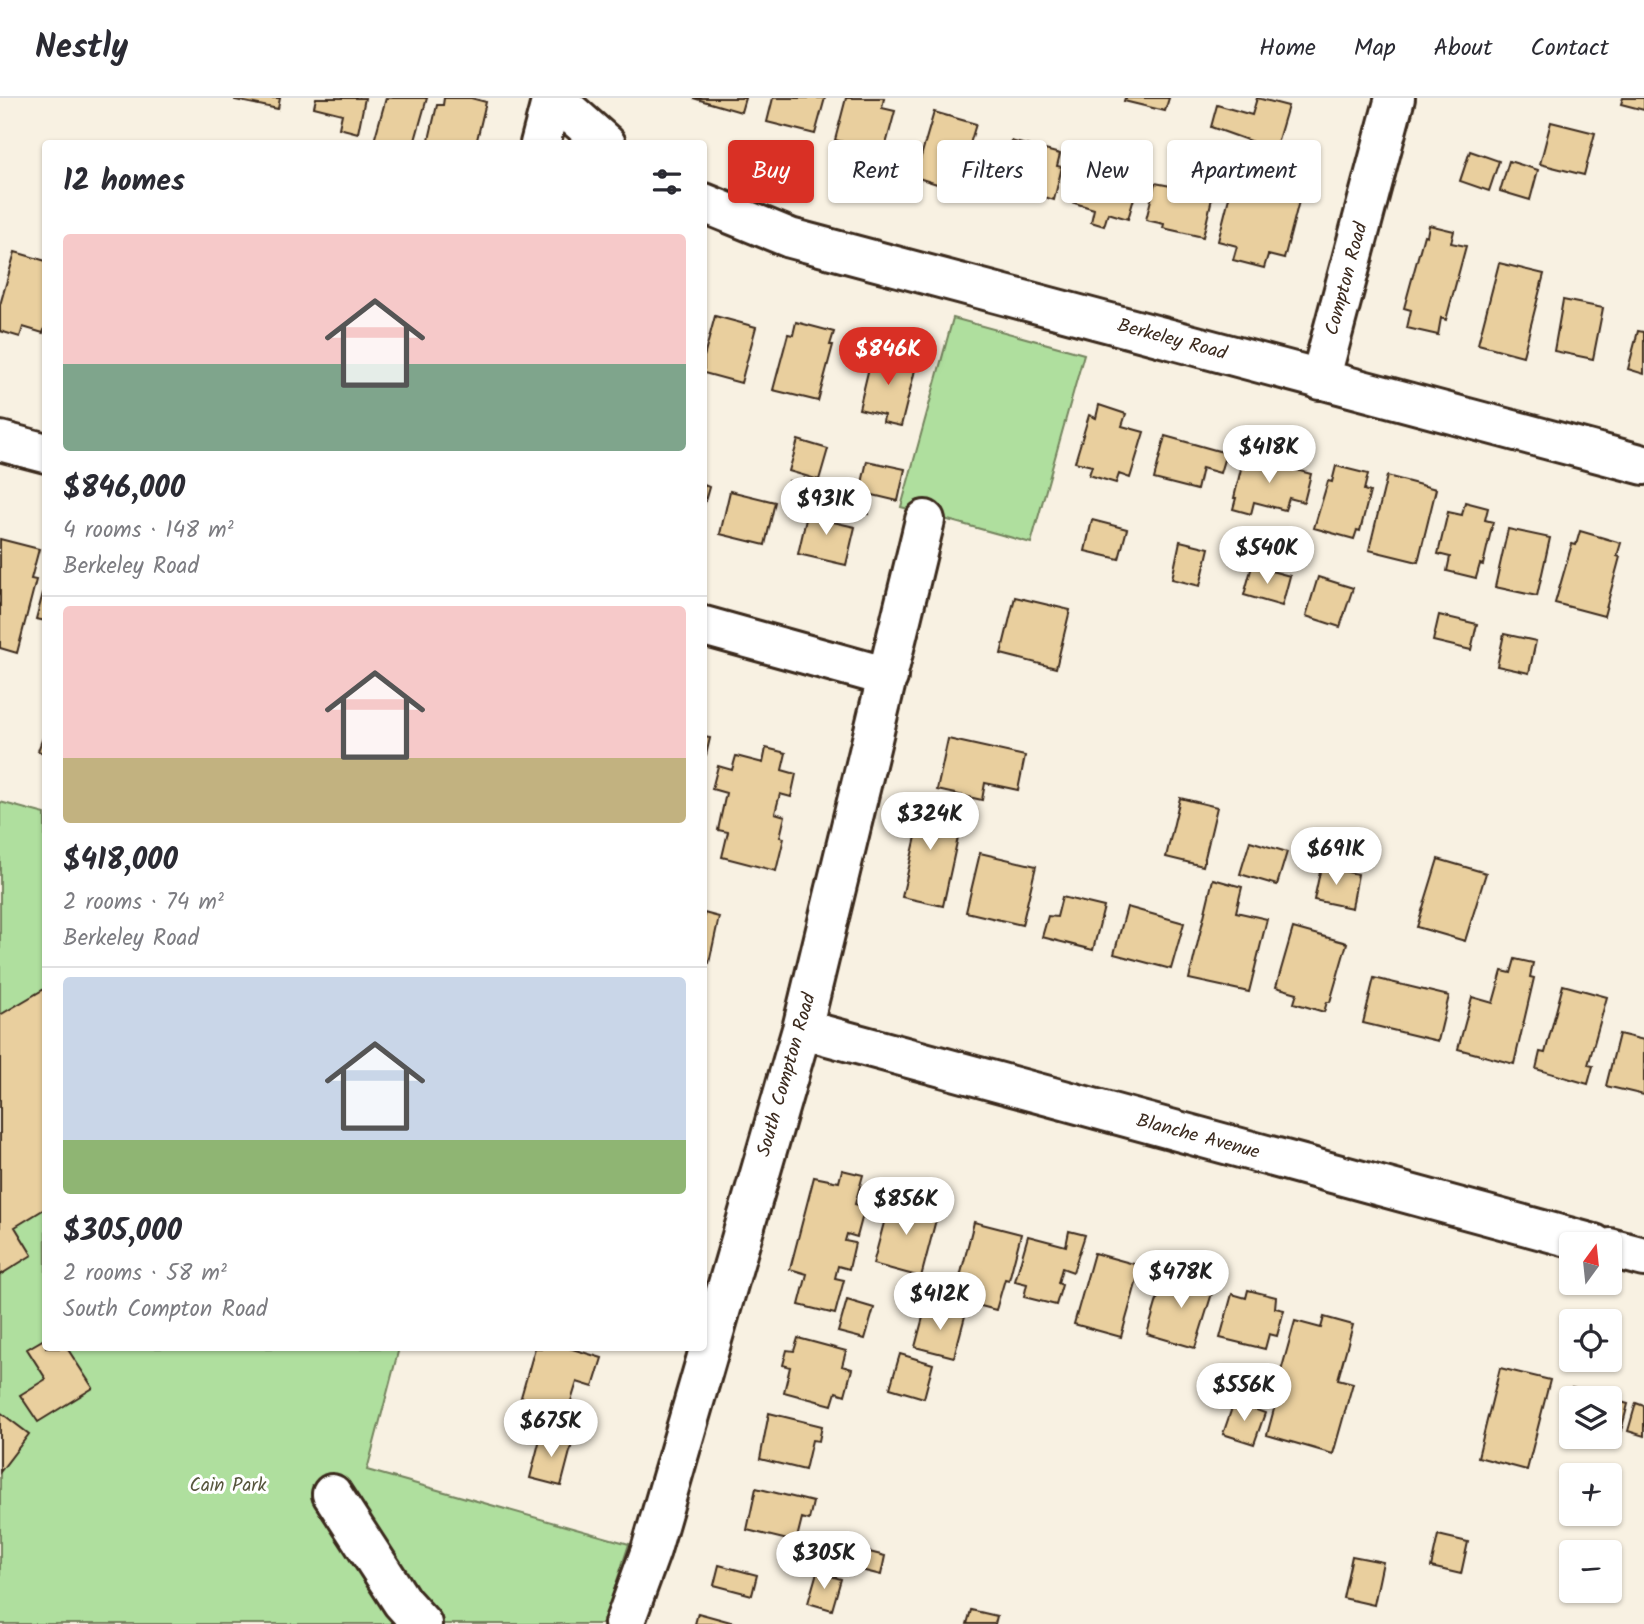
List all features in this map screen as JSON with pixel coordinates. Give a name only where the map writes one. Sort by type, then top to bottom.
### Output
[{"type":"street","points":[[541,140],[553,98],[601,140]]},
{"type":"street","name":"Compton Road","points":[[1320,380],[1395,98]]},
{"type":"street","name":"Berkeley Road","points":[[707,204],[790,238],[1644,465]]},
{"type":"street","points":[[0,441],[42,452]]},
{"type":"street","name":"South Compton Road","points":[[624,1624],[651,1550],[802,1029],[925,520]]},
{"type":"street","points":[[707,627],[888,677]]},
{"type":"street","name":"Blanche Avenue","points":[[802,1029],[1559,1234]]},
{"type":"street","points":[[1622,1251],[1644,1257]]},
{"type":"street","points":[[332,1494],[402,1602],[422,1624]]},
{"type":"green space","points":[[953,318],[1084,354],[1031,543],[901,507]]},
{"type":"green space","name":"Cain Park","points":[[0,802],[42,813],[42,1351],[398,1351],[367,1470],[629,1544],[603,1624],[0,1624]]},
{"type":"building","points":[[235,98],[280,98],[278,109]]},
{"type":"building","points":[[316,98],[365,98],[358,133],[339,128],[342,114],[314,107]]},
{"type":"building","points":[[386,98],[427,98],[415,140],[374,140]]},
{"type":"building","points":[[444,98],[471,98],[486,102],[477,140],[429,140],[437,105],[443,105]]},
{"type":"building","points":[[693,98],[745,98],[741,112]]},
{"type":"building","points":[[773,98],[825,98],[815,134],[767,122]]},
{"type":"building","points":[[846,98],[884,98],[882,108],[895,111],[887,140],[835,140]]},
{"type":"building","points":[[1125,98],[1169,98],[1165,111],[1124,101]]},
{"type":"building","points":[[1257,98],[1288,106],[1278,140],[1247,140],[1211,127],[1217,105],[1252,115]]},
{"type":"building","points":[[1623,98],[1644,98],[1644,110],[1621,104]]},
{"type":"building","points":[[934,112],[976,124],[971,140],[937,140],[937,184],[923,180],[923,150]]},
{"type":"building","points":[[1551,122],[1595,133],[1584,175],[1540,164]]},
{"type":"building","points":[[1047,151],[1060,154],[1057,166],[1061,167],[1061,171],[1054,200],[1047,198]]},
{"type":"building","points":[[1470,151],[1499,161],[1489,191],[1460,181]]},
{"type":"building","points":[[1509,161],[1538,170],[1530,200],[1500,191]]},
{"type":"building","points":[[1155,183],[1167,185],[1167,203],[1211,203],[1203,237],[1163,228],[1164,224],[1146,220],[1150,203],[1153,203]]},
{"type":"building","points":[[1075,203],[1133,203],[1128,219],[1108,213],[1104,226],[1091,222],[1094,209]]},
{"type":"building","points":[[1228,203],[1299,203],[1284,259],[1268,255],[1264,268],[1233,260],[1237,246],[1218,241]]},
{"type":"building","points":[[1429,225],[1454,231],[1451,243],[1466,246],[1446,320],[1441,318],[1438,335],[1407,328],[1411,310],[1404,308]]},
{"type":"building","points":[[15,252],[42,260],[42,333],[23,327],[20,337],[0,331],[0,305]]},
{"type":"building","points":[[1499,263],[1544,274],[1523,356],[1478,344]]},
{"type":"building","points":[[1563,300],[1603,308],[1593,359],[1554,351]]},
{"type":"building","points":[[715,316],[756,327],[741,383],[707,374],[707,346]]},
{"type":"building","points":[[796,322],[834,332],[818,401],[773,390],[788,334],[793,335]]},
{"type":"building","points":[[1638,331],[1644,332],[1644,374],[1628,369]]},
{"type":"building","points":[[873,351],[917,362],[901,426],[883,422],[884,415],[859,409]]},
{"type":"building","points":[[1099,405],[1126,414],[1122,426],[1144,432],[1130,478],[1119,474],[1116,483],[1089,475],[1092,466],[1075,462],[1089,415],[1096,418]]},
{"type":"building","points":[[1165,436],[1226,453],[1220,473],[1202,468],[1197,490],[1154,479]]},
{"type":"building","points":[[798,440],[828,449],[819,480],[789,471]]},
{"type":"building","points":[[1244,456],[1311,474],[1304,502],[1289,498],[1285,510],[1254,502],[1251,514],[1233,509]]},
{"type":"building","points":[[867,461],[905,469],[898,501],[860,492]]},
{"type":"building","points":[[1336,466],[1368,474],[1364,490],[1370,492],[1360,531],[1357,530],[1354,539],[1314,528],[1328,481],[1332,482]]},
{"type":"building","points":[[1387,476],[1436,489],[1418,562],[1369,550]]},
{"type":"building","points":[[789,481],[806,485],[802,507],[784,504]]},
{"type":"building","points":[[831,490],[871,501],[868,514],[828,503]]},
{"type":"building","points":[[730,491],[775,502],[765,545],[720,534]]},
{"type":"building","points":[[1465,502],[1488,508],[1485,520],[1493,522],[1483,565],[1480,564],[1476,578],[1447,571],[1450,557],[1438,554],[1448,512],[1462,515]]},
{"type":"building","points":[[809,506],[835,512],[833,522],[855,527],[846,565],[798,554]]},
{"type":"building","points":[[1092,520],[1127,529],[1119,559],[1085,551]]},
{"type":"building","points":[[1508,529],[1550,538],[1537,596],[1495,587]]},
{"type":"building","points":[[1580,531],[1621,543],[1617,556],[1620,557],[1604,616],[1555,603],[1572,544],[1576,545]]},
{"type":"building","points":[[0,539],[39,549],[31,579],[36,580],[17,653],[0,648]]},
{"type":"building","points":[[1180,541],[1209,548],[1200,586],[1172,579]]},
{"type":"building","points":[[1252,566],[1290,576],[1282,606],[1244,595]]},
{"type":"building","points":[[1318,577],[1353,588],[1340,627],[1306,616]]},
{"type":"building","points":[[42,597],[42,620],[36,619]]},
{"type":"building","points":[[1015,597],[1070,610],[1056,668],[1001,654]]},
{"type":"building","points":[[1439,615],[1477,624],[1471,650],[1433,641]]},
{"type":"building","points":[[1504,634],[1536,641],[1529,673],[1497,666]]},
{"type":"building","points":[[948,739],[1025,756],[1018,790],[985,783],[982,800],[937,790]]},
{"type":"building","points":[[766,748],[786,753],[782,770],[796,774],[791,797],[780,794],[775,813],[785,816],[780,837],[784,838],[776,871],[722,857],[728,832],[718,830],[726,793],[712,789],[718,766],[732,770],[736,756],[763,763]]},
{"type":"building","points":[[910,796],[937,802],[934,812],[962,819],[943,906],[902,897],[918,828],[904,825]]},
{"type":"building","points":[[1180,798],[1217,807],[1203,866],[1166,857]]},
{"type":"building","points":[[1250,841],[1287,852],[1277,885],[1240,874]]},
{"type":"building","points":[[980,853],[1036,866],[1022,925],[966,912]]},
{"type":"building","points":[[1438,859],[1486,873],[1465,941],[1417,927]]},
{"type":"building","points":[[1321,867],[1358,874],[1352,908],[1314,900]]},
{"type":"building","points":[[1213,879],[1242,887],[1236,912],[1267,919],[1249,992],[1189,979]]},
{"type":"building","points":[[1062,897],[1104,907],[1093,950],[1042,937],[1048,916],[1057,917]]},
{"type":"building","points":[[1127,907],[1184,923],[1171,969],[1114,954]]},
{"type":"building","points":[[707,914],[719,917],[709,963],[707,962]]},
{"type":"building","points":[[1293,928],[1347,943],[1330,1002],[1327,1002],[1324,1012],[1294,1003],[1297,993],[1276,987]]},
{"type":"building","points":[[1515,959],[1533,963],[1530,977],[1534,978],[1514,1064],[1458,1049],[1472,997],[1493,1003],[1502,971],[1511,973]]},
{"type":"building","points":[[1374,978],[1449,996],[1438,1041],[1363,1023]]},
{"type":"building","points":[[1563,985],[1607,997],[1588,1065],[1593,1066],[1588,1084],[1536,1069],[1540,1052],[1545,1053]]},
{"type":"building","points":[[42,990],[42,1210],[15,1227],[32,1255],[0,1275],[0,1015]]},
{"type":"building","points":[[1619,1034],[1644,1040],[1644,1095],[1606,1086]]},
{"type":"building","points":[[842,1170],[863,1175],[855,1204],[865,1207],[857,1237],[847,1234],[845,1241],[855,1243],[849,1269],[838,1266],[835,1278],[844,1280],[835,1314],[799,1305],[807,1274],[790,1269],[814,1177],[839,1182]]},
{"type":"building","points":[[906,1194],[919,1198],[917,1207],[938,1212],[921,1277],[873,1264],[890,1200],[904,1203]]},
{"type":"building","points":[[974,1222],[1021,1234],[1009,1280],[1005,1279],[996,1310],[977,1305],[981,1291],[958,1285]]},
{"type":"building","points":[[1069,1231],[1085,1235],[1073,1272],[1062,1268],[1058,1283],[1062,1285],[1056,1305],[1024,1297],[1027,1284],[1015,1281],[1028,1236],[1066,1246]]},
{"type":"building","points":[[1094,1253],[1141,1266],[1121,1337],[1074,1324]]},
{"type":"building","points":[[1186,1272],[1206,1277],[1203,1287],[1213,1290],[1195,1348],[1147,1334],[1164,1276],[1183,1281]]},
{"type":"building","points":[[1248,1290],[1276,1297],[1275,1308],[1284,1310],[1277,1336],[1269,1334],[1265,1349],[1220,1338],[1232,1294],[1246,1298]]},
{"type":"building","points":[[847,1300],[874,1308],[865,1339],[838,1332]]},
{"type":"building","points":[[926,1306],[965,1316],[954,1357],[915,1347]]},
{"type":"building","points":[[1324,1317],[1353,1325],[1338,1379],[1353,1383],[1333,1454],[1267,1435],[1295,1321],[1321,1328]]},
{"type":"building","points":[[798,1338],[846,1351],[842,1366],[852,1369],[845,1395],[836,1392],[832,1405],[784,1392],[790,1367],[783,1365],[787,1350],[794,1351]]},
{"type":"building","points":[[42,1340],[42,1351],[69,1351],[93,1388],[38,1422],[20,1395],[46,1379],[27,1349]]},
{"type":"building","points":[[534,1351],[579,1351],[602,1358],[593,1387],[577,1382],[568,1411],[521,1397]]},
{"type":"building","points":[[900,1354],[933,1364],[924,1398],[890,1388]]},
{"type":"building","points":[[1500,1368],[1550,1380],[1527,1470],[1478,1457]]},
{"type":"building","points":[[1234,1402],[1265,1413],[1254,1444],[1223,1434]]},
{"type":"building","points":[[1622,1402],[1628,1404],[1622,1427]]},
{"type":"building","points":[[1636,1403],[1644,1406],[1644,1436],[1628,1431]]},
{"type":"building","points":[[0,1412],[29,1434],[0,1472]]},
{"type":"building","points":[[769,1413],[822,1426],[819,1441],[812,1440],[805,1470],[760,1459]]},
{"type":"building","points":[[542,1431],[573,1440],[561,1486],[530,1478]]},
{"type":"building","points":[[756,1488],[813,1502],[809,1520],[802,1518],[796,1542],[747,1530]]},
{"type":"building","points":[[1438,1535],[1468,1542],[1461,1574],[1431,1567]]},
{"type":"building","points":[[846,1546],[885,1556],[881,1575],[841,1565]]},
{"type":"building","points":[[1352,1556],[1383,1562],[1374,1605],[1343,1598]]},
{"type":"building","points":[[719,1565],[757,1575],[752,1595],[714,1585]]},
{"type":"building","points":[[817,1572],[841,1579],[832,1610],[808,1603]]},
{"type":"building","points":[[971,1610],[997,1616],[995,1624],[967,1624]]},
{"type":"building","points":[[698,1613],[738,1624],[695,1624]]}]
